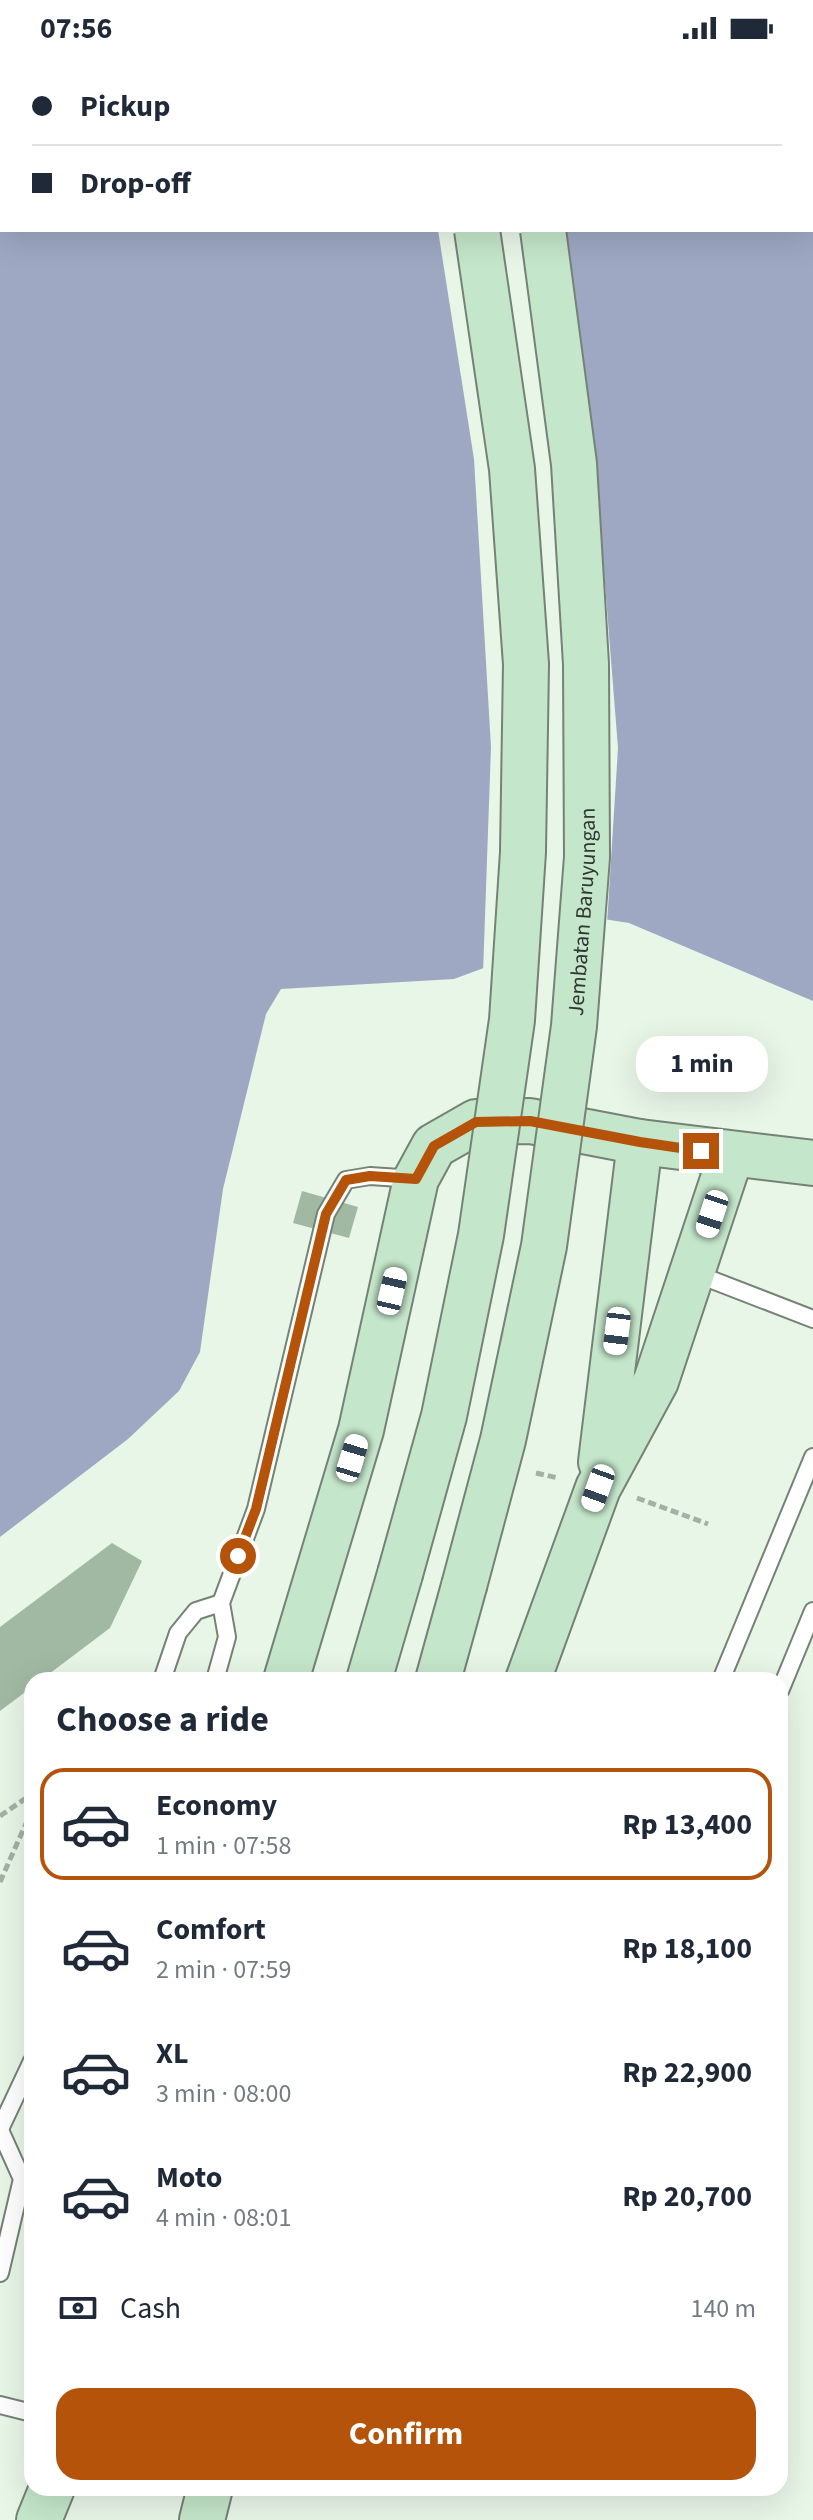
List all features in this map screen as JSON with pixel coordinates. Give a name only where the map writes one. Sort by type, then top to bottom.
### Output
[{"type":"main road","points":[[371,1672],[444,1416],[481,1235],[512,1020],[523,852],[526,664],[512,469],[477,232]]},
{"type":"main road","name":"Jembatan Baruyungan","points":[[440,1672],[503,1440],[544,1246],[574,1026],[587,857],[586,664],[574,464],[543,232]]},
{"type":"main road","points":[[288,1672],[361,1430],[416,1179],[434,1146],[476,1122],[530,1121],[640,1142],[813,1163]]},
{"type":"main road","points":[[598,1488],[640,1142]]},
{"type":"main road","points":[[531,1672],[598,1488],[656,1381],[731,1155]]},
{"type":"main road","points":[[29,2520],[33,2496]]},
{"type":"main road","points":[[39,2520],[49,2496]]},
{"type":"main road","points":[[202,2520],[208,2496]]},
{"type":"lane","points":[[217,1672],[227,1637],[221,1603],[256,1509],[326,1214],[346,1180],[370,1176],[416,1179]]},
{"type":"lane","points":[[692,1273],[813,1319]]},
{"type":"lane","points":[[724,1672],[813,1457]]},
{"type":"lane","points":[[165,1672],[178,1633],[196,1611],[221,1603]]},
{"type":"lane","points":[[788,1672],[813,1611]]},
{"type":"lane","points":[[24,2078],[0,2130],[24,2175]]},
{"type":"lane","points":[[0,2273],[24,2191]]},
{"type":"lane","points":[[0,2405],[24,2411]]},
{"type":"path","points":[[0,1816],[24,1800]]},
{"type":"path","points":[[0,1882],[24,1828]]},
{"type":"water","points":[[0,232],[813,232],[813,1001],[629,923],[591,917],[500,962],[454,979],[281,989],[266,1014],[223,1189],[200,1352],[179,1391],[128,1439],[0,1537]]},
{"type":"pier","points":[[438,232],[560,232],[596,470],[618,748],[607,924],[591,921],[483,973],[491,747],[474,459]]},
{"type":"building","points":[[302,1191],[358,1207],[349,1238],[293,1223]]},
{"type":"building","points":[[112,1543],[142,1561],[110,1628],[52,1672],[24,1672],[24,1693],[0,1711],[0,1627]]},
{"type":"route","points":[[238,1556],[256,1509],[326,1214],[346,1180],[370,1176],[416,1179],[434,1146],[476,1122],[530,1121],[701,1151]]}]
